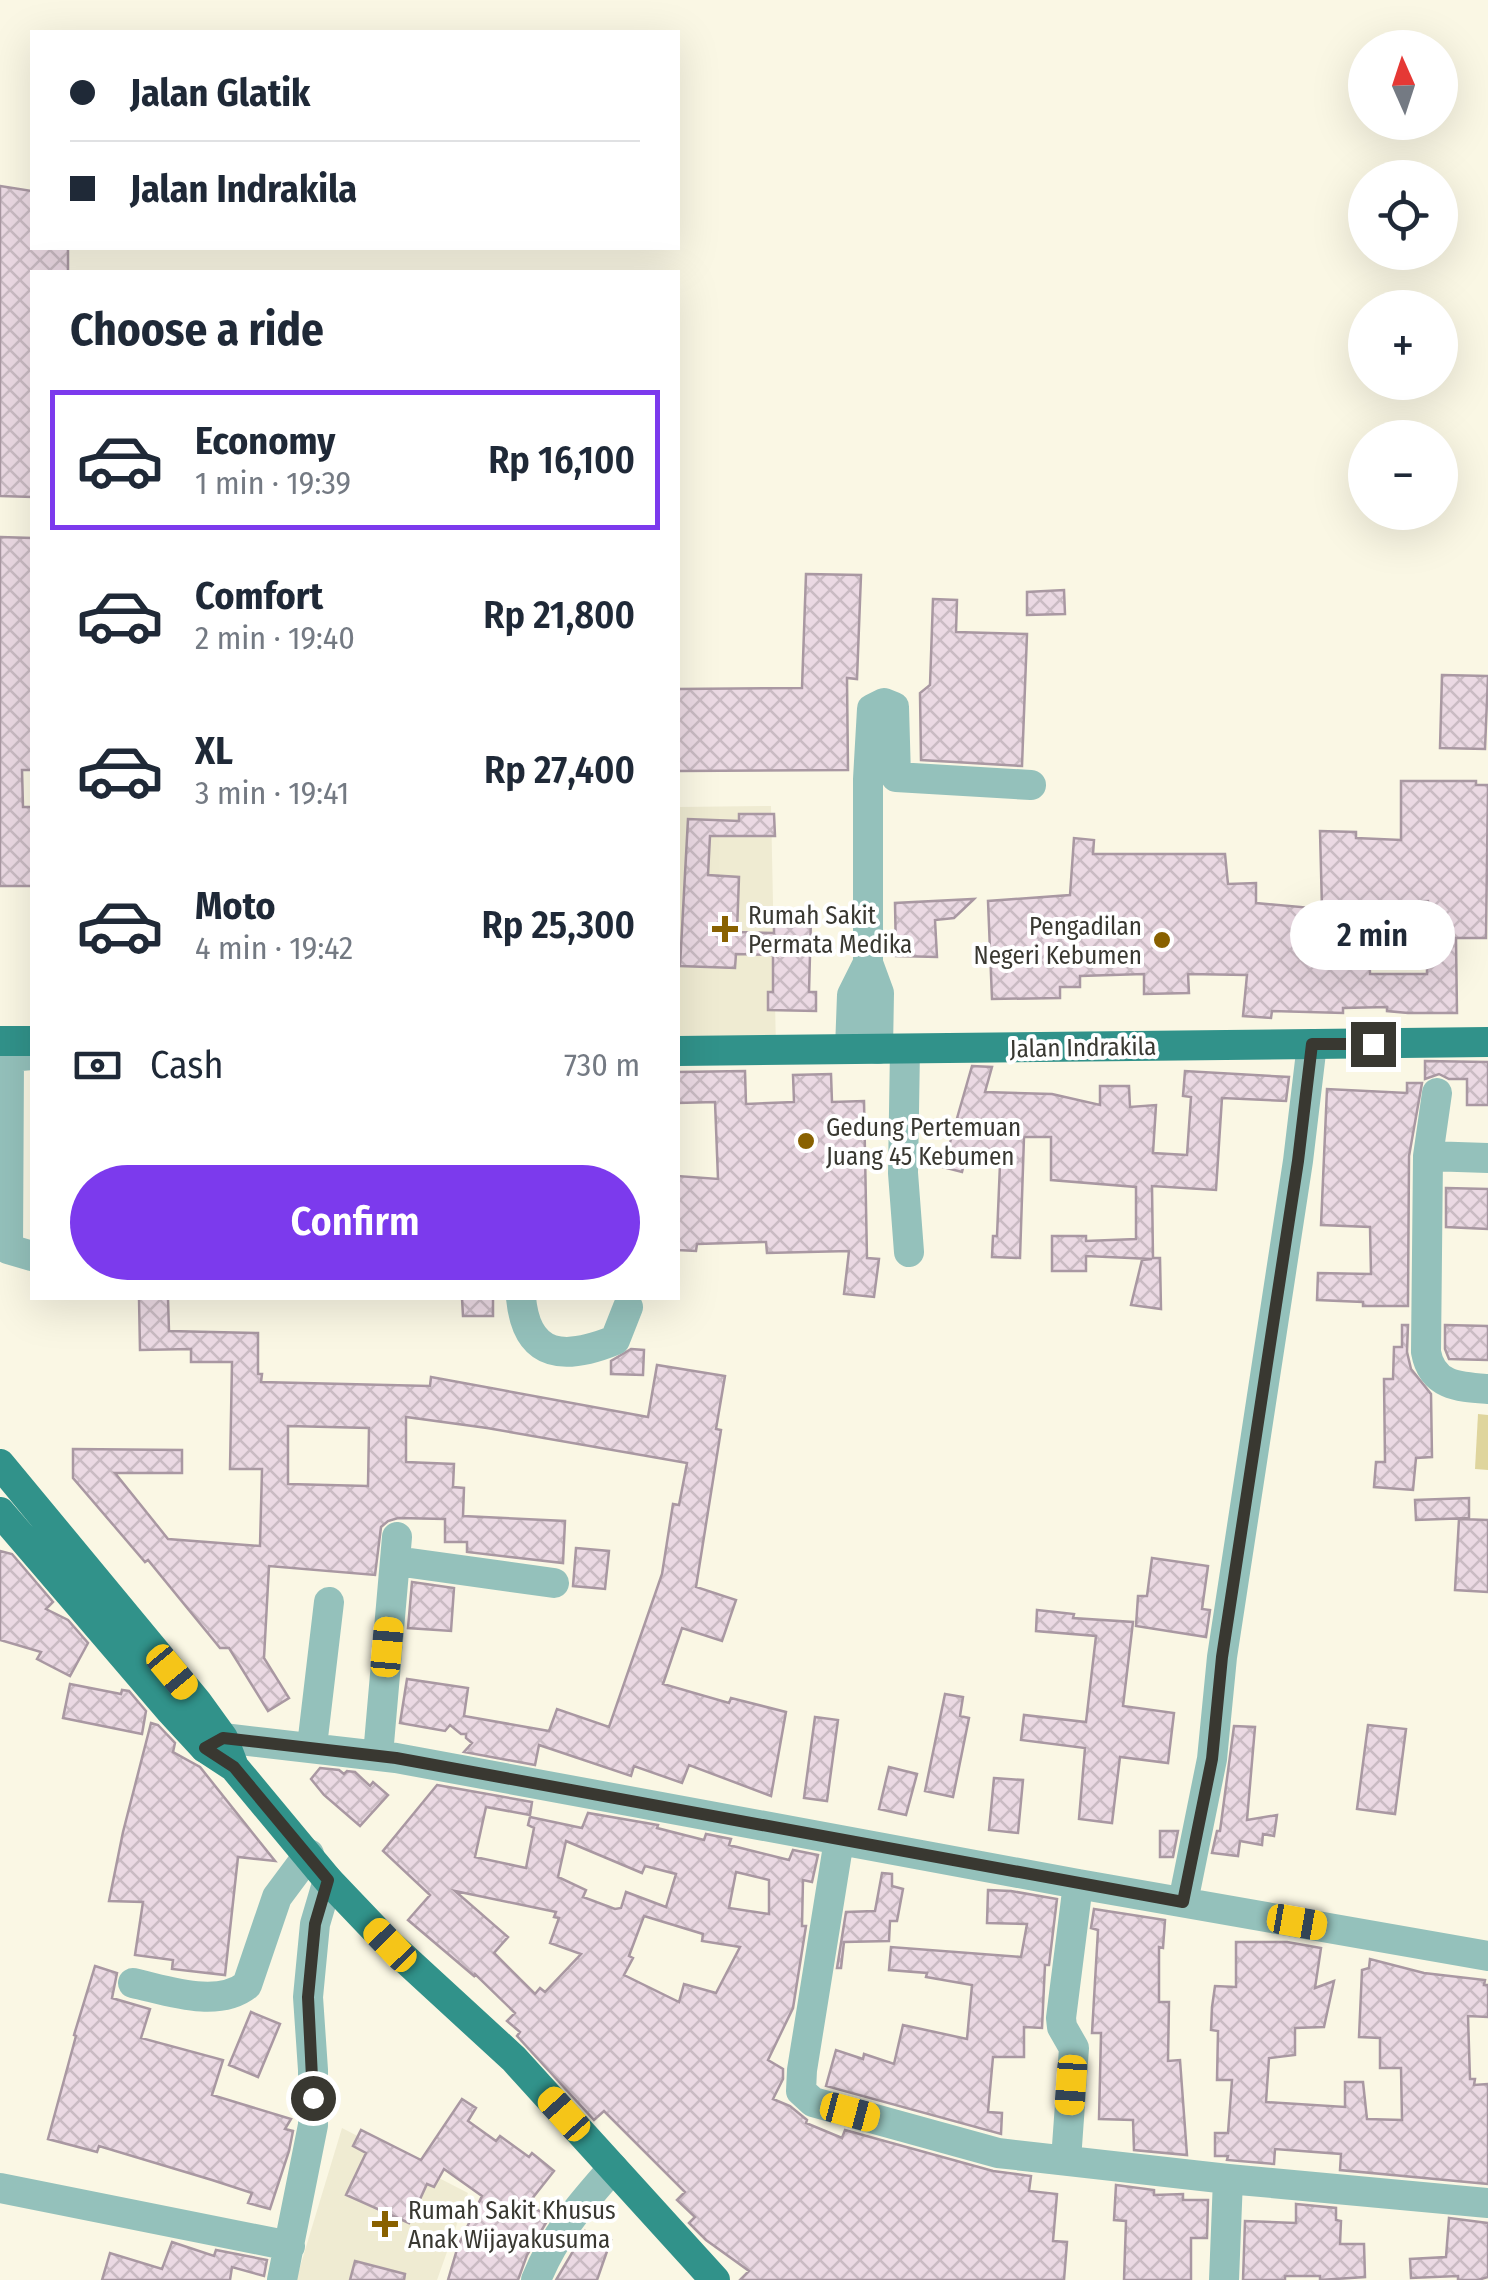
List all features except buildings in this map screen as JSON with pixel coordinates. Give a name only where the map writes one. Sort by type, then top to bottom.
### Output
[{"type":"main road","name":"Jalan Indrakila","points":[[680,1051],[1488,1042]]},
{"type":"main road","points":[[0,1464],[214,1743],[328,1880],[390,1945],[514,2059],[715,2280]]},
{"type":"main road","points":[[0,1512],[214,1743]]},
{"type":"street","points":[[908,1252],[903,1174],[878,1049],[879,993],[868,963],[882,778],[1031,784]]},
{"type":"street","points":[[1185,1888],[1212,1759],[1222,1657],[1298,1161],[1312,1044]]},
{"type":"street","points":[[24,1047],[9,1056],[8,1249],[30,1255]]},
{"type":"street","points":[[1436,1093],[1428,1156],[1428,1362],[1448,1385],[1488,1389]]},
{"type":"street","points":[[1428,1156],[1488,1158]]},
{"type":"street","points":[[521,1300],[524,1322],[537,1343],[561,1352],[587,1352],[615,1340],[628,1308]]},
{"type":"street","points":[[378,1755],[397,1549],[554,1583]]},
{"type":"street","points":[[312,1746],[329,1602]]},
{"type":"street","points":[[214,1743],[312,1746],[378,1755],[1078,1884],[1185,1888],[1488,1956]]},
{"type":"street","points":[[839,1840],[801,2090],[813,2102],[998,2152],[1228,2179],[1488,2203]]},
{"type":"street","points":[[133,1983],[197,1996],[240,1991],[247,1984],[277,1897],[309,1854]]},
{"type":"street","points":[[282,2280],[313,2125],[308,1997],[315,1924],[328,1880]]},
{"type":"street","points":[[1066,2160],[1074,2048],[1061,2018],[1078,1884]]},
{"type":"street","points":[[536,2280],[566,2220],[613,2168]]},
{"type":"street","points":[[1224,2280],[1228,2179]]},
{"type":"street","points":[[0,2188],[290,2246]]},
{"type":"shaded area","name":"Rumah Sakit Permata Medika","points":[[771,806],[776,1050],[680,1050],[680,807]]},
{"type":"shaded area","points":[[1478,1414],[1488,1415],[1488,1470],[1475,1469]]},
{"type":"shaded area","name":"Rumah Sakit Khusus Anak Wijayakusuma","points":[[342,2128],[468,2193],[437,2280],[296,2280]]},
{"type":"place","name":"Rumah Sakit Permata Medika","points":[[725,929]]},
{"type":"place","name":"Pengadilan Negeri Kebumen","points":[[1162,940]]},
{"type":"place","name":"Gedung Pertemuan Juang 45 Kebumen","points":[[806,1141]]},
{"type":"place","name":"Rumah Sakit Khusus Anak Wijayakusuma","points":[[385,2224]]},
{"type":"route","points":[[313,2098],[308,1997],[315,1924],[328,1880],[234,1767],[205,1748],[223,1738],[396,1758],[1183,1902],[1212,1759],[1222,1657],[1298,1161],[1312,1044],[1373,1044]]}]
